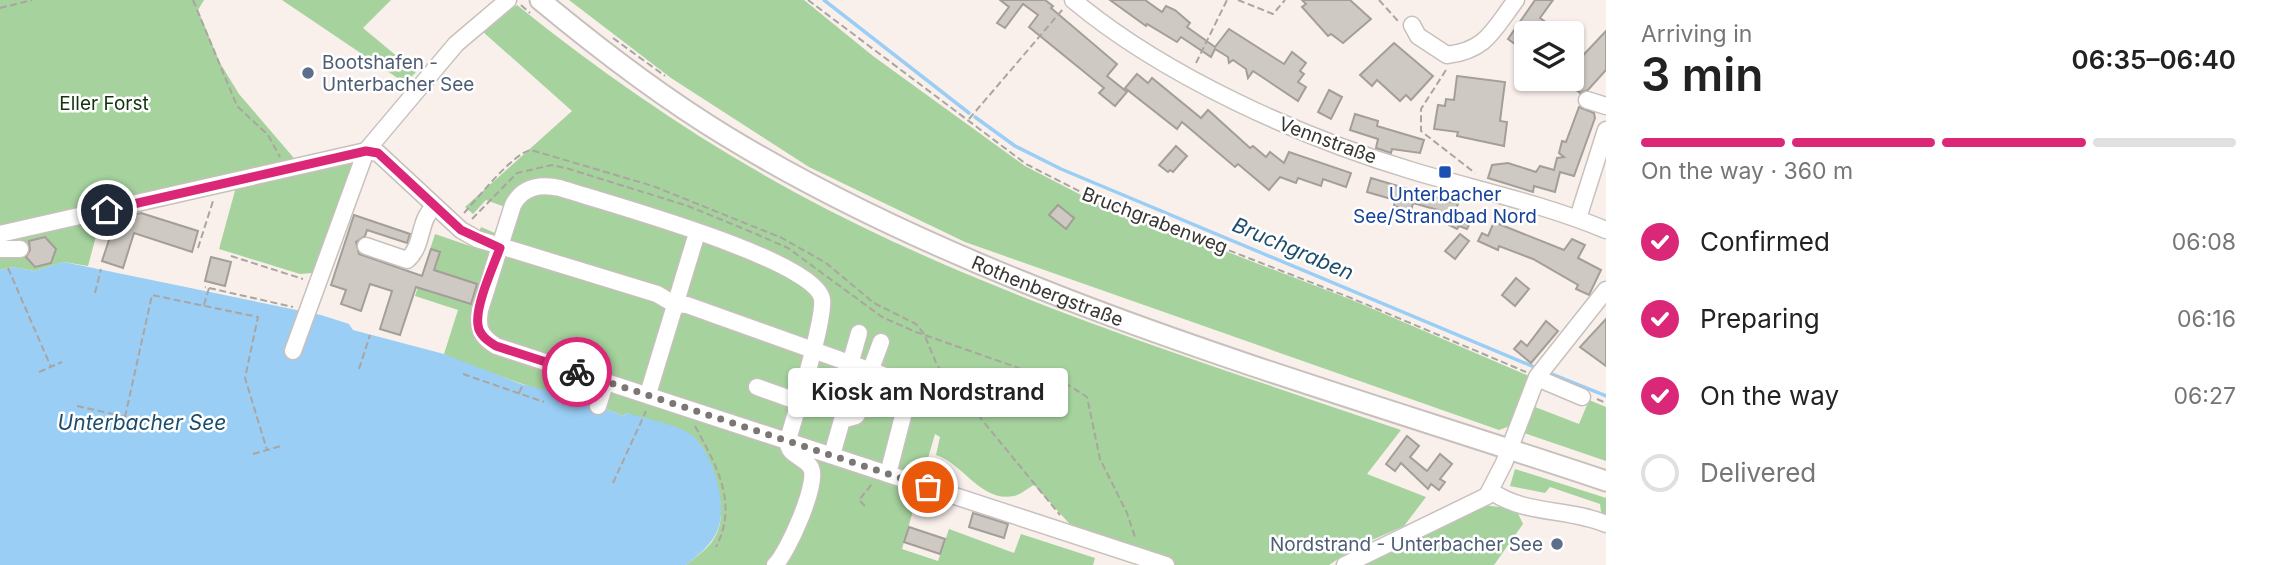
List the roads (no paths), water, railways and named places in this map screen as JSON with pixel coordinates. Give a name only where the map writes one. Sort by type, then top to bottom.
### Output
[{"type":"main road","name":"Rothenbergstraße","points":[[540,0],[656,91],[726,136],[908,232],[1098,310],[1606,481]]},
{"type":"street","points":[[293,351],[366,151],[456,44],[508,0]]},
{"type":"street","points":[[1412,25],[1418,36],[1447,55],[1466,52],[1481,46],[1516,0]]},
{"type":"street","name":"Vennstraße","points":[[1075,1],[1188,76],[1270,118],[1411,170],[1578,218],[1606,230]]},
{"type":"street","points":[[1587,100],[1606,106]]},
{"type":"street","points":[[1578,218],[1606,130]]},
{"type":"street","points":[[0,234],[366,151],[378,153],[461,230],[500,248],[657,294],[674,304],[687,305],[813,347],[905,383],[910,389],[882,472]]},
{"type":"street","points":[[775,565],[797,526],[813,476],[810,466],[789,449],[789,440],[822,303],[811,282],[755,253],[697,233],[560,188],[531,188],[516,199],[480,310],[478,325],[486,340],[496,346],[789,440],[1166,565]]},
{"type":"street","points":[[366,246],[407,260],[415,254],[428,212],[434,206]]},
{"type":"street","points":[[648,394],[697,233]]},
{"type":"street","points":[[0,249],[20,249]]},
{"type":"street","points":[[1345,565],[1482,500],[1491,491],[1537,377],[1606,290]]},
{"type":"street","points":[[851,361],[859,334]]},
{"type":"street","points":[[832,455],[842,420],[856,416],[861,408],[881,342]]},
{"type":"street","points":[[1537,377],[1583,397]]},
{"type":"street","points":[[598,406],[606,381]]},
{"type":"street","points":[[757,387],[799,402]]},
{"type":"street","points":[[1491,491],[1504,500],[1541,510],[1579,514],[1606,524]]},
{"type":"water","name":"Unterbacher See","points":[[64,262],[321,315],[349,324],[353,330],[444,354],[521,384],[578,398],[624,416],[626,413],[680,428],[700,444],[717,480],[721,506],[718,529],[709,545],[686,565],[0,565],[0,270],[13,267],[34,271]]},
{"type":"waterway","name":"Bruchgraben","points":[[824,0],[969,113]]},
{"type":"waterway","name":"Bruchgraben","points":[[975,117],[1015,146],[1061,169],[1539,369]]},
{"type":"waterway","name":"Bruchgraben","points":[[1547,372],[1606,396]]},
{"type":"place","name":"Bootshafen - Unterbacher See","points":[[308,73]]},
{"type":"place","name":"Unterbacher See/Strandbad Nord","points":[[1445,172]]},
{"type":"place","name":"Kiosk am Nordstrand","points":[[928,487]]},
{"type":"place","name":"Nordstrand - Unterbacher See","points":[[1557,544]]},
{"type":"park label","name":"Eller Forst","points":[[104,103]]}]
